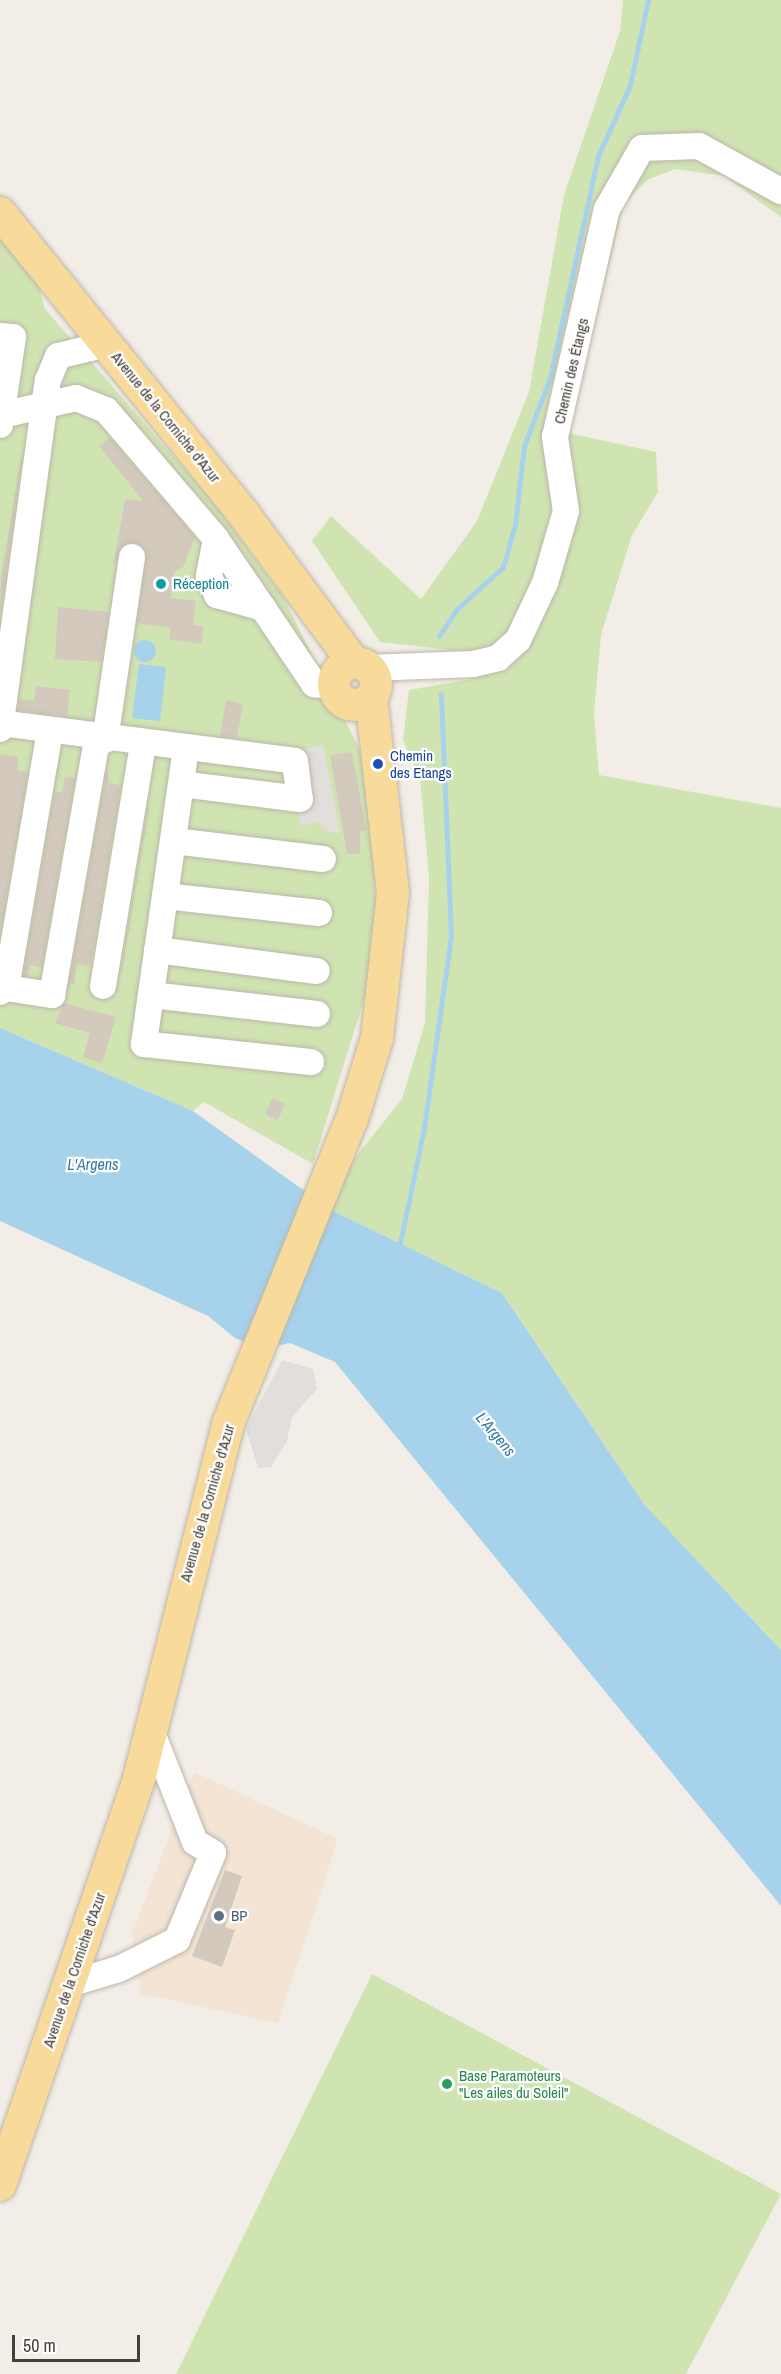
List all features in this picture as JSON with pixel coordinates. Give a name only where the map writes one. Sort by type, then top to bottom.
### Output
[{"type":"main road","name":"Avenue de la Corniche d'Azur","points":[[0,213],[245,516],[323,627],[355,684],[375,752],[390,836],[389,954],[377,1038],[330,1175],[242,1392],[205,1501],[152,1732],[0,2185]]},
{"type":"street","name":"Chemin des Étangs","points":[[355,684],[425,668],[473,664],[498,658],[518,640],[545,583],[566,511],[555,437],[607,209],[618,183],[642,148],[666,143],[699,146],[781,191]]},
{"type":"street","points":[[0,336],[13,337],[1,420],[45,405],[76,398],[106,410],[216,539],[209,576],[217,595],[263,608],[314,684],[355,684]]},
{"type":"street","points":[[107,344],[58,356],[45,405],[0,725],[101,740],[295,761],[300,799],[182,784]]},
{"type":"street","points":[[50,731],[3,990],[52,995],[101,740],[132,557]]},
{"type":"street","points":[[103,986],[143,744]]},
{"type":"street","points":[[186,748],[144,1044],[311,1062]]},
{"type":"street","points":[[174,841],[323,859]]},
{"type":"street","points":[[165,896],[319,913]]},
{"type":"street","points":[[157,950],[317,971]]},
{"type":"street","points":[[151,995],[317,1014]]},
{"type":"street","points":[[69,1984],[119,1969],[177,1941],[213,1853],[195,1842],[152,1732]]},
{"type":"shaded area","points":[[323,745],[340,833],[325,831],[318,821],[301,826],[290,752]]},
{"type":"shaded area","points":[[282,1360],[313,1369],[317,1389],[292,1417],[287,1441],[271,1467],[258,1468],[246,1429]]},
{"type":"shaded area","points":[[194,1772],[338,1839],[278,2023],[141,1994],[132,1933]]},
{"type":"green space","points":[[623,0],[781,0],[781,217],[724,176],[675,169],[649,179],[624,202],[568,433],[656,452],[658,492],[632,535],[601,635],[594,714],[599,775],[781,808],[781,1650],[644,1504],[502,1293],[331,1210],[346,1169],[402,1099],[425,1023],[429,877],[420,779],[403,740],[409,690],[472,679],[477,653],[380,642],[312,541],[331,516],[421,599],[477,521],[529,392],[564,195],[620,31]]},
{"type":"green space","points":[[0,235],[38,282],[45,309],[214,503],[283,597],[360,750],[374,844],[376,910],[367,990],[313,1164],[204,1102],[193,1111],[0,1028]]},
{"type":"green space","name":"Base Paramoteurs \"Les ailes du Soleil\"","points":[[372,1974],[781,2194],[686,2374],[176,2374]]},
{"type":"water","points":[[145,640],[153,643],[156,651],[153,659],[145,662],[137,659],[134,651],[137,643]]},
{"type":"water","points":[[139,664],[166,667],[160,721],[132,718]]},
{"type":"water","name":"L'Argens","points":[[0,1028],[193,1111],[331,1210],[502,1293],[644,1504],[781,1650],[781,1906],[335,1362],[290,1343],[261,1349],[235,1338],[208,1316],[0,1221]]},
{"type":"building","points":[[110,438],[195,537],[183,567],[174,572],[171,598],[196,601],[193,625],[204,627],[201,644],[169,639],[171,628],[137,623],[146,551],[126,543],[113,567],[125,499],[143,501],[99,446]]},
{"type":"building","points":[[22,458],[0,619],[1,577]]},
{"type":"building","points":[[58,607],[109,612],[101,662],[55,659]]},
{"type":"building","points":[[36,686],[70,690],[67,717],[18,710],[19,699],[34,701]]},
{"type":"building","points":[[226,700],[243,704],[237,738],[220,736]]},
{"type":"building","points":[[352,752],[366,830],[360,831],[360,854],[347,854],[330,755]]},
{"type":"building","points":[[0,754],[19,757],[17,770],[28,772],[0,934]]},
{"type":"building","points":[[107,769],[109,783],[121,785],[91,966],[77,964],[74,984],[69,983]]},
{"type":"building","points":[[65,777],[75,778],[42,967],[30,965],[28,976],[23,975],[55,791],[62,793]]},
{"type":"building","points":[[151,790],[122,971],[121,971]]},
{"type":"building","points":[[64,1003],[116,1017],[102,1063],[83,1057],[90,1033],[55,1023]]},
{"type":"building","points":[[273,1098],[285,1104],[278,1120],[265,1114]]},
{"type":"building","name":"BP","points":[[225,1870],[242,1876],[225,1927],[235,1930],[222,1967],[192,1956]]},
{"type":"waterway","points":[[439,636],[457,609],[503,567],[515,525],[524,446],[550,378],[598,156],[630,85],[648,0]]},
{"type":"waterway","points":[[399,1248],[424,1128],[451,935],[441,694]]},
{"type":"place","name":"Réception","points":[[161,584]]},
{"type":"place","name":"Chemin des Etangs","points":[[378,764]]},
{"type":"place","name":"BP","points":[[219,1916]]},
{"type":"place","name":"Base Paramoteurs \"Les ailes du Soleil\"","points":[[447,2084]]}]
